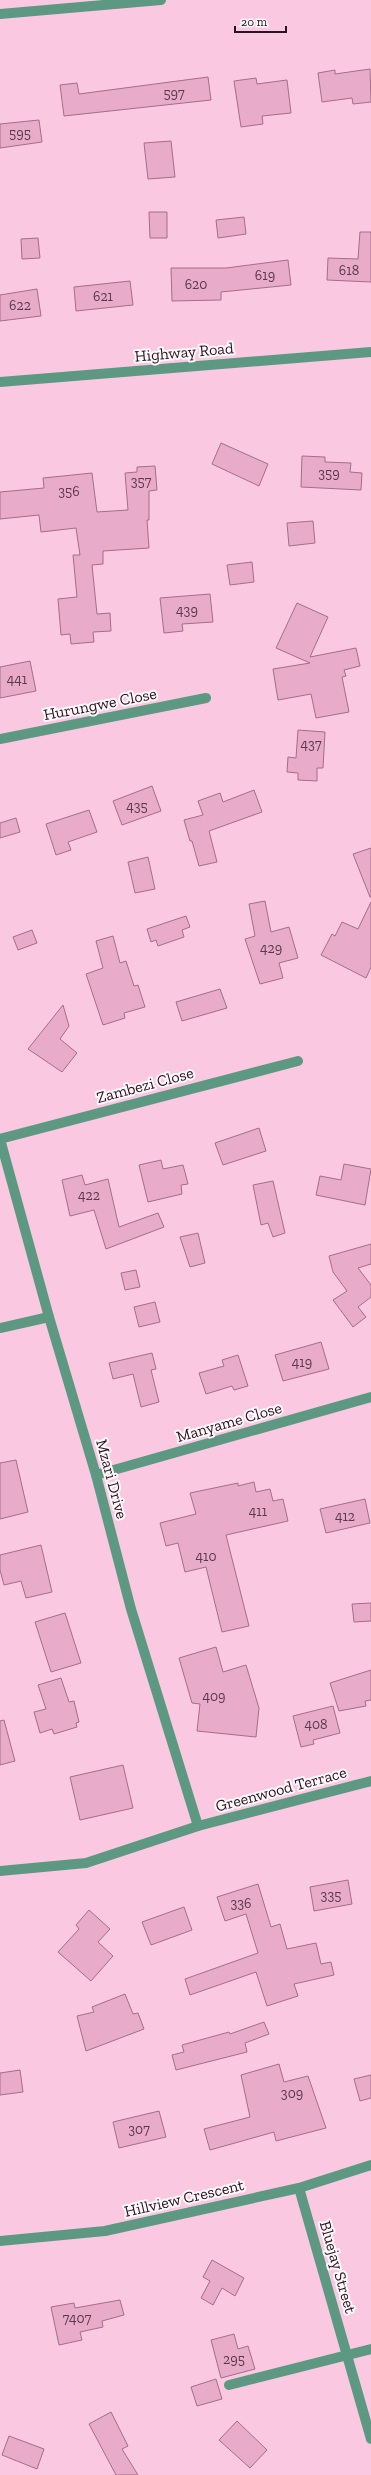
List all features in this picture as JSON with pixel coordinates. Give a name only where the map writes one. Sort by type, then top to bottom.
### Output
[{"type":"street","points":[[0,14],[161,0]]},
{"type":"street","name":"Highway Road","points":[[0,382],[371,352]]},
{"type":"street","name":"Hurungwe Close","points":[[0,739],[206,698]]},
{"type":"street","name":"Zambezi Close","points":[[0,1139],[298,1061]]},
{"type":"street","name":"Mzari Drive","points":[[0,1139],[49,1317],[96,1475],[131,1609],[198,1826]]},
{"type":"street","points":[[0,1328],[49,1317]]},
{"type":"street","name":"Manyame Close","points":[[96,1475],[371,1397]]},
{"type":"street","name":"Greenwood Terrace","points":[[0,1871],[86,1863],[198,1826],[371,1781]]},
{"type":"street","name":"Hillview Crescent","points":[[0,2241],[105,2231],[299,2188],[371,2165]]},
{"type":"street","name":"Bluejay Street","points":[[299,2188],[371,2439]]},
{"type":"street","points":[[229,2385],[371,2349]]},
{"type":"building","points":[[370,69],[371,102],[353,104],[352,98],[322,102],[318,73],[335,70],[335,74]]},
{"type":"building","points":[[208,77],[211,100],[64,116],[60,85],[77,83],[79,94]]},
{"type":"building","points":[[256,78],[257,84],[287,80],[291,113],[262,116],[263,124],[241,127],[234,81]]},
{"type":"building","points":[[39,120],[42,142],[0,148],[0,124]]},
{"type":"building","points":[[171,141],[175,177],[148,179],[144,143]]},
{"type":"building","points":[[149,212],[167,212],[167,238],[150,238]]},
{"type":"building","points":[[244,217],[246,234],[218,238],[216,220]]},
{"type":"building","points":[[360,232],[371,232],[371,282],[327,280],[328,258],[358,259]]},
{"type":"building","points":[[38,238],[40,258],[22,259],[21,239]]},
{"type":"building","points":[[288,260],[291,285],[221,292],[221,300],[172,301],[171,268],[226,268]]},
{"type":"building","points":[[130,281],[133,305],[76,311],[74,287]]},
{"type":"building","points":[[37,289],[41,316],[0,321],[0,295]]},
{"type":"building","points":[[221,443],[268,464],[259,486],[212,464]]},
{"type":"building","points":[[302,456],[325,457],[325,462],[351,463],[350,472],[362,473],[361,490],[301,487]]},
{"type":"building","points":[[155,466],[157,490],[149,491],[149,520],[147,520],[149,548],[103,551],[103,564],[92,565],[97,614],[110,613],[111,631],[93,632],[94,642],[71,644],[70,634],[61,635],[58,599],[77,597],[73,555],[80,555],[76,528],[41,532],[39,515],[0,519],[0,492],[44,488],[43,478],[92,473],[97,512],[128,510],[125,473],[137,472],[137,467]]},
{"type":"building","points":[[313,521],[315,543],[289,546],[287,523]]},
{"type":"building","points":[[252,562],[254,582],[230,585],[227,565]]},
{"type":"building","points":[[210,594],[213,622],[182,624],[183,631],[164,633],[160,598]]},
{"type":"building","points":[[297,603],[328,617],[310,657],[356,648],[360,666],[344,670],[346,676],[342,677],[349,712],[316,718],[311,694],[278,700],[273,669],[310,663],[276,648]]},
{"type":"building","points":[[30,661],[36,691],[0,698],[0,667]]},
{"type":"building","points":[[298,730],[325,732],[323,768],[317,768],[317,781],[298,780],[298,773],[287,772],[288,757],[296,758]]},
{"type":"building","points":[[152,786],[161,811],[122,825],[113,801]]},
{"type":"building","points":[[254,790],[262,812],[209,831],[217,862],[199,866],[184,820],[203,815],[198,801],[220,793],[223,802]]},
{"type":"building","points":[[89,810],[97,832],[68,842],[71,850],[56,855],[46,824]]},
{"type":"building","points":[[16,818],[20,832],[0,838],[0,823]]},
{"type":"building","points":[[371,848],[371,897],[370,897],[353,854]]},
{"type":"building","points":[[148,857],[155,889],[135,893],[128,862]]},
{"type":"building","points":[[265,901],[271,932],[289,927],[298,958],[279,963],[283,978],[260,984],[245,939],[255,936],[249,904]]},
{"type":"building","points":[[371,902],[371,967],[366,978],[321,955],[332,934],[335,936],[342,922],[358,929]]},
{"type":"building","points":[[186,916],[190,927],[182,930],[184,937],[158,946],[156,940],[151,942],[147,929]]},
{"type":"building","points":[[32,930],[37,943],[18,950],[13,937]]},
{"type":"building","points":[[113,936],[120,963],[126,961],[134,986],[138,985],[145,1007],[124,1013],[125,1018],[103,1025],[86,974],[103,968],[96,941]]},
{"type":"building","points":[[220,989],[227,1008],[182,1021],[176,1002]]},
{"type":"building","points":[[63,1005],[69,1026],[60,1039],[77,1053],[62,1072],[28,1049]]},
{"type":"building","points":[[259,1128],[266,1151],[223,1165],[215,1143]]},
{"type":"building","points":[[161,1160],[163,1169],[183,1165],[188,1184],[181,1185],[182,1194],[148,1202],[139,1165]]},
{"type":"building","points":[[344,1164],[371,1169],[365,1205],[316,1195],[320,1176],[341,1180]]},
{"type":"building","points":[[82,1175],[85,1185],[108,1179],[119,1227],[158,1213],[164,1227],[106,1249],[94,1210],[70,1216],[62,1180]]},
{"type":"building","points":[[273,1181],[285,1233],[273,1237],[268,1223],[261,1225],[253,1185]]},
{"type":"building","points":[[198,1233],[205,1263],[190,1267],[180,1237]]},
{"type":"building","points":[[371,1244],[371,1264],[358,1268],[371,1285],[371,1297],[358,1307],[366,1317],[353,1327],[333,1300],[347,1291],[333,1272],[329,1256]]},
{"type":"building","points":[[136,1270],[140,1287],[125,1290],[121,1273]]},
{"type":"building","points":[[155,1302],[160,1322],[139,1327],[134,1307]]},
{"type":"building","points":[[321,1342],[329,1369],[283,1381],[275,1355]]},
{"type":"building","points":[[152,1353],[156,1369],[151,1370],[159,1402],[141,1407],[133,1374],[113,1379],[109,1363]]},
{"type":"building","points":[[238,1355],[248,1386],[234,1390],[232,1386],[206,1394],[199,1373],[224,1366],[222,1360]]},
{"type":"building","points":[[16,1460],[28,1512],[0,1519],[0,1463]]},
{"type":"building","points":[[254,1482],[256,1492],[270,1489],[273,1501],[283,1499],[288,1521],[226,1535],[249,1626],[222,1632],[206,1567],[185,1572],[178,1543],[166,1546],[160,1523],[196,1514],[190,1493],[238,1483],[238,1486]]},
{"type":"building","points":[[365,1499],[370,1523],[326,1533],[320,1509]]},
{"type":"building","points":[[41,1545],[52,1592],[26,1598],[21,1581],[4,1585],[0,1570],[0,1555]]},
{"type":"building","points":[[371,1603],[371,1621],[354,1622],[352,1604]]},
{"type":"building","points":[[65,1613],[81,1663],[51,1672],[35,1622]]},
{"type":"building","points":[[216,1647],[223,1672],[246,1665],[259,1708],[256,1737],[197,1731],[200,1704],[192,1703],[179,1658]]},
{"type":"building","points":[[371,1670],[371,1700],[365,1701],[366,1706],[339,1711],[330,1683]]},
{"type":"building","points":[[61,1678],[69,1702],[74,1701],[79,1722],[76,1723],[77,1727],[54,1734],[52,1729],[40,1733],[34,1712],[46,1709],[38,1685]]},
{"type":"building","points":[[333,1706],[340,1733],[313,1740],[314,1744],[301,1747],[293,1716]]},
{"type":"building","points":[[4,1720],[15,1761],[0,1765],[0,1721]]},
{"type":"building","points":[[123,1765],[133,1808],[80,1820],[70,1777]]},
{"type":"building","points":[[348,1880],[352,1904],[314,1911],[310,1887]]},
{"type":"building","points":[[258,1884],[271,1927],[280,1924],[287,1949],[316,1943],[321,1964],[331,1962],[334,1975],[294,1984],[298,1996],[267,2006],[256,1972],[190,1995],[185,1979],[258,1953],[246,1914],[225,1921],[217,1897]]},
{"type":"building","points":[[184,1907],[192,1930],[151,1945],[142,1922]]},
{"type":"building","points":[[89,1910],[110,1929],[98,1942],[113,1956],[91,1981],[58,1952],[79,1929],[76,1925]]},
{"type":"building","points":[[125,1994],[133,2014],[138,2013],[144,2029],[86,2051],[77,2016],[94,2012],[92,2007]]},
{"type":"building","points":[[264,2022],[269,2034],[245,2043],[247,2052],[176,2070],[172,2055],[184,2052],[182,2045],[229,2032],[230,2034]]},
{"type":"building","points":[[279,2064],[284,2082],[308,2076],[326,2128],[276,2141],[274,2132],[210,2150],[204,2129],[250,2117],[241,2075]]},
{"type":"building","points":[[20,2070],[23,2092],[0,2095],[0,2073]]},
{"type":"building","points":[[371,2075],[371,2098],[360,2101],[354,2079]]},
{"type":"building","points":[[159,2111],[166,2137],[119,2148],[113,2122]]},
{"type":"building","points":[[212,2260],[244,2278],[235,2296],[222,2288],[213,2305],[201,2298],[210,2281],[203,2277]]},
{"type":"building","points":[[120,2300],[124,2315],[102,2321],[103,2327],[80,2332],[82,2340],[59,2345],[51,2307],[74,2303],[75,2308]]},
{"type":"building","points":[[234,2334],[238,2349],[248,2346],[255,2369],[221,2378],[211,2340]]},
{"type":"building","points":[[216,2379],[222,2399],[197,2406],[191,2387]]},
{"type":"building","points":[[111,2412],[128,2446],[122,2449],[138,2475],[116,2475],[89,2424]]},
{"type":"building","points":[[237,2421],[267,2450],[250,2468],[219,2440]]},
{"type":"building","points":[[9,2436],[44,2449],[37,2469],[2,2455]]}]
